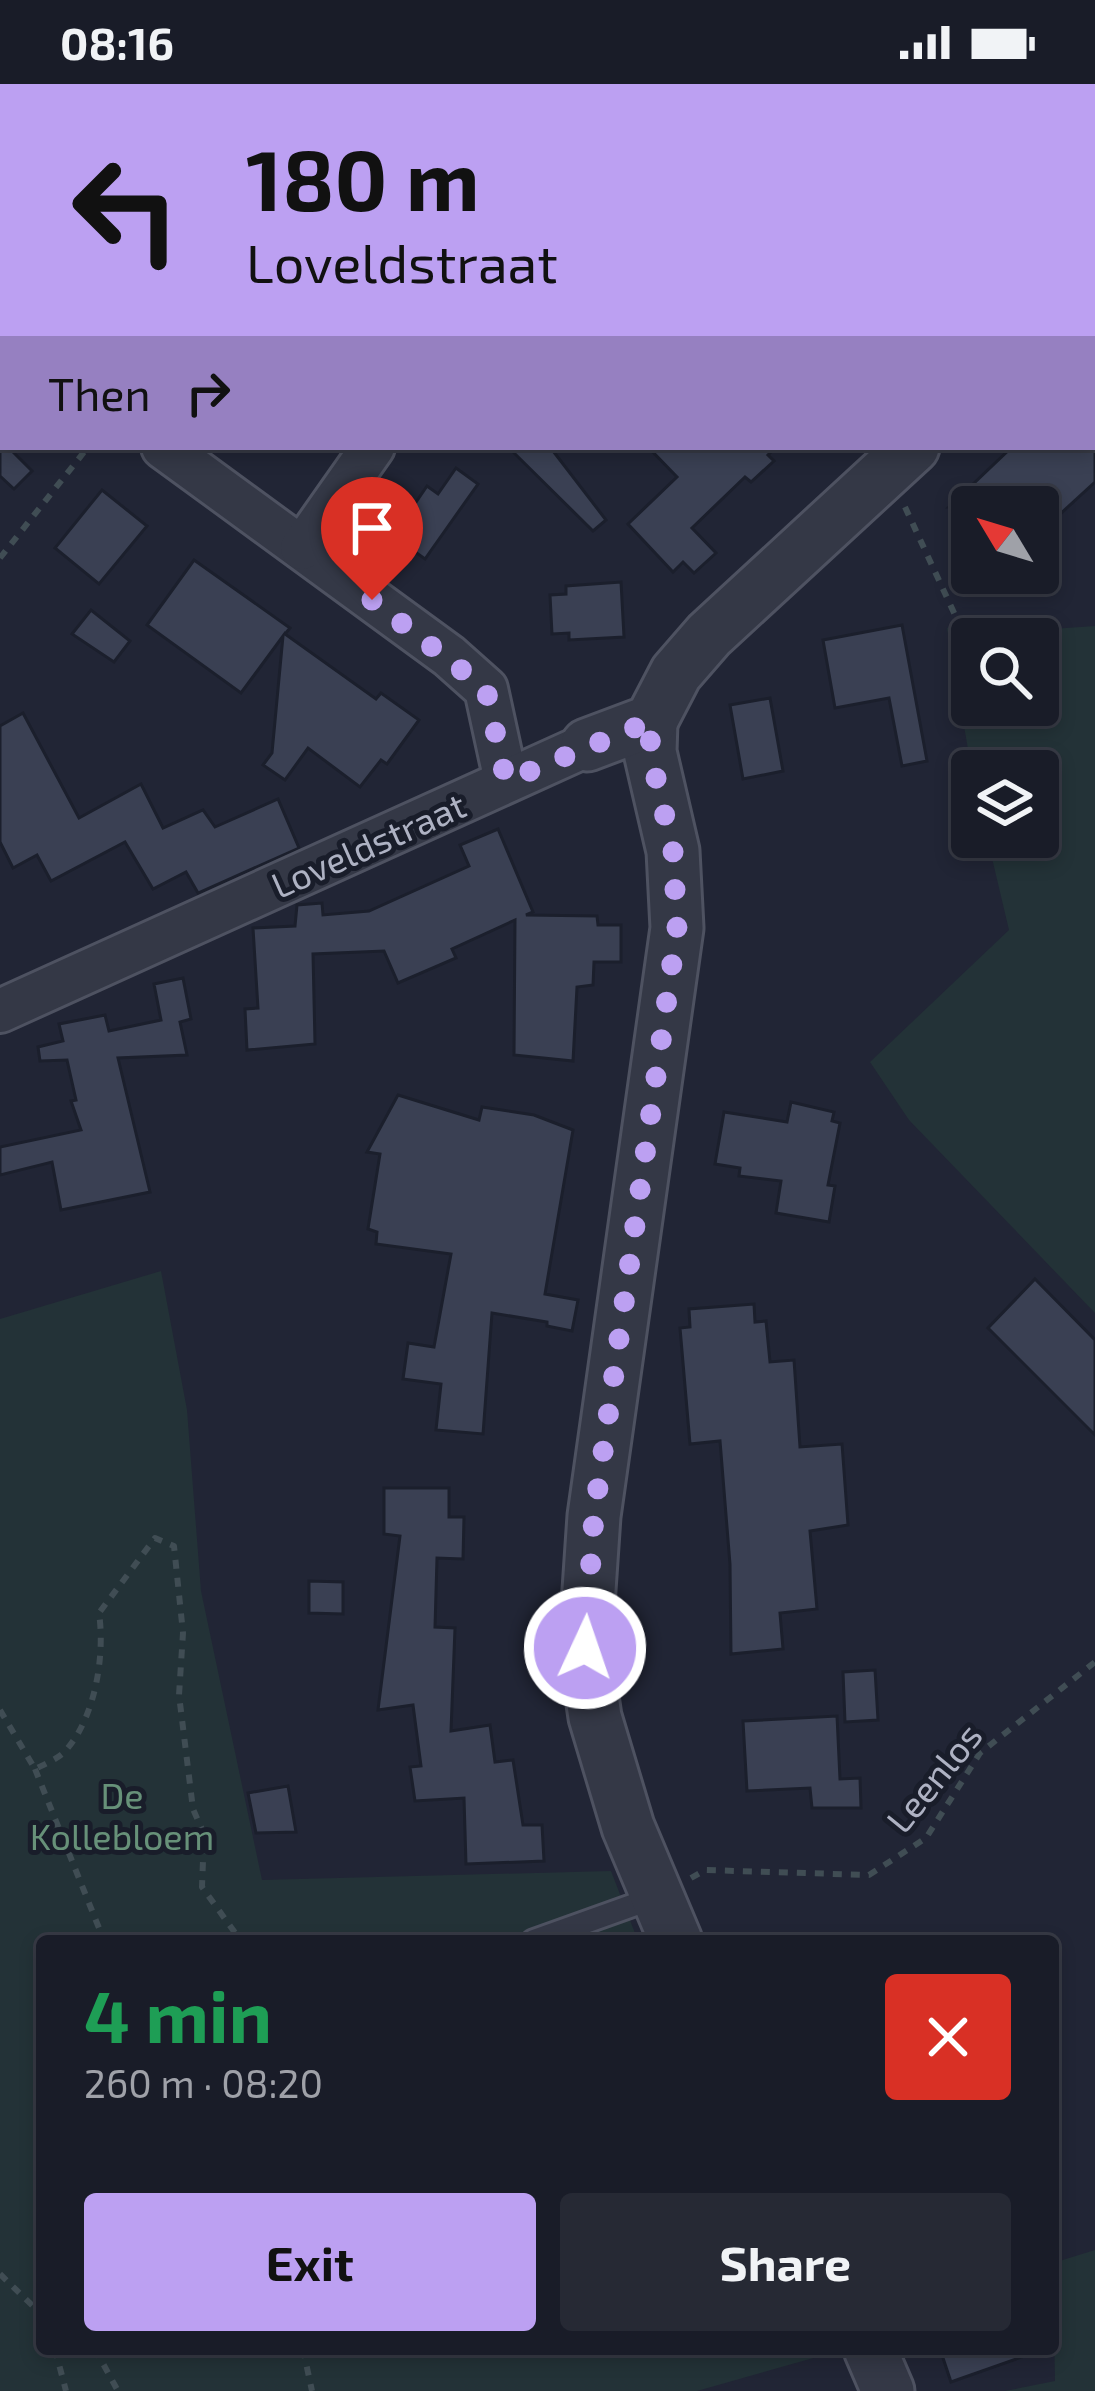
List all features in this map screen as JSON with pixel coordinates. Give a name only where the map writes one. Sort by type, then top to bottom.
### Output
[{"type":"street","points":[[167,450],[449,656],[486,689],[506,781]]},
{"type":"street","points":[[302,548],[371,450]]},
{"type":"street","points":[[666,1919],[628,1827],[595,1717],[585,1648],[594,1516],[677,928],[673,851],[650,752],[651,721],[676,673],[709,635],[901,459]]},
{"type":"street","name":"Loveldstraat","points":[[0,1010],[587,745],[651,721]]},
{"type":"street","points":[[873,2355],[888,2391]]},
{"type":"lane","points":[[569,1935],[666,1919]]},
{"type":"path","points":[[0,558],[86,450]]},
{"type":"path","points":[[901,459],[959,618]]},
{"type":"path","points":[[35,1769],[66,1751],[87,1708],[104,1647],[99,1613],[155,1538],[173,1546],[183,1633],[179,1695],[194,1810],[204,1834],[202,1887],[237,1935]]},
{"type":"path","name":"Leenlos","points":[[666,1919],[705,1870],[869,1876],[926,1838],[980,1753],[1095,1662]]},
{"type":"path","points":[[0,1710],[35,1769],[105,1935]]},
{"type":"path","points":[[0,2274],[36,2309]]},
{"type":"path","points":[[57,2355],[66,2391]]},
{"type":"path","points":[[98,2355],[118,2391]]},
{"type":"path","points":[[304,2355],[312,2391]]},
{"type":"green space","points":[[1095,626],[1095,1313],[909,1120],[870,1062],[1009,930],[992,858],[1059,858],[1059,750],[968,750],[964,726],[1059,726],[1059,629]]},
{"type":"green space","name":"De Kollebloem","points":[[161,1271],[187,1410],[201,1591],[262,1880],[611,1871],[636,1935],[36,1935],[36,2355],[824,2355],[697,2391],[0,2391],[0,1319]]},
{"type":"green space","points":[[1095,2250],[1095,2391],[1005,2391],[1055,2381],[1059,2261]]},
{"type":"building","points":[[0,450],[11,450],[32,471],[14,489],[0,476]]},
{"type":"building","points":[[511,450],[552,450],[606,520],[593,531]]},
{"type":"building","points":[[651,450],[773,450],[768,455],[774,461],[751,482],[745,477],[692,528],[716,553],[694,573],[683,562],[673,572],[628,524],[677,477]]},
{"type":"building","points":[[1009,450],[1095,450],[1095,482],[1059,515],[1059,486],[971,486]]},
{"type":"building","points":[[456,468],[478,484],[425,559],[393,536],[427,486],[438,494]]},
{"type":"building","points":[[102,490],[147,526],[99,584],[55,548]]},
{"type":"building","points":[[194,560],[290,628],[285,634],[376,699],[381,693],[419,720],[387,764],[381,760],[360,787],[308,748],[285,780],[263,765],[272,753],[283,636],[241,693],[147,625]]},
{"type":"building","points":[[621,582],[624,637],[569,640],[569,633],[552,634],[550,595],[566,594],[566,586]]},
{"type":"building","points":[[91,610],[130,641],[114,662],[72,634]]},
{"type":"building","points":[[902,625],[927,761],[902,766],[889,698],[835,708],[823,640]]},
{"type":"building","points":[[770,698],[783,771],[743,779],[730,705]]},
{"type":"building","points":[[23,713],[79,818],[141,784],[163,828],[203,810],[215,827],[278,799],[299,848],[198,893],[186,872],[153,889],[125,842],[51,881],[37,855],[13,868],[0,842],[0,726]]},
{"type":"building","points":[[498,829],[533,912],[526,915],[597,916],[598,925],[621,925],[621,962],[594,962],[593,985],[577,987],[573,1061],[514,1055],[515,920],[452,949],[456,958],[398,983],[384,951],[313,954],[315,1044],[247,1050],[245,1009],[258,1008],[253,928],[295,926],[297,905],[322,903],[323,915],[369,911],[469,866],[460,845]]},
{"type":"building","points":[[183,978],[191,1019],[180,1022],[187,1055],[118,1058],[150,1192],[61,1210],[52,1162],[0,1175],[0,1147],[81,1130],[71,1101],[76,1100],[67,1060],[40,1061],[38,1047],[63,1041],[59,1024],[105,1015],[109,1031],[161,1020],[154,984]]},
{"type":"building","points":[[398,1095],[479,1120],[482,1107],[534,1115],[573,1130],[545,1294],[578,1300],[572,1331],[492,1313],[483,1434],[436,1430],[441,1384],[403,1379],[408,1343],[434,1347],[451,1254],[376,1244],[377,1232],[368,1229],[380,1154],[367,1152]]},
{"type":"building","points":[[791,1102],[834,1112],[832,1121],[840,1123],[828,1185],[835,1186],[829,1222],[776,1213],[781,1181],[739,1176],[740,1168],[715,1164],[724,1112],[787,1122]]},
{"type":"building","points":[[1035,1279],[1095,1340],[1095,1435],[988,1328]]},
{"type":"building","points":[[754,1304],[755,1322],[766,1321],[770,1362],[794,1360],[800,1447],[842,1444],[848,1525],[810,1531],[817,1609],[780,1613],[783,1649],[731,1654],[730,1564],[720,1441],[690,1444],[680,1328],[690,1327],[689,1309]]},
{"type":"building","points":[[384,1488],[449,1488],[449,1517],[464,1517],[463,1559],[437,1558],[435,1627],[455,1628],[451,1731],[490,1725],[495,1762],[513,1760],[523,1825],[542,1825],[544,1861],[466,1864],[464,1798],[415,1801],[410,1767],[421,1766],[413,1705],[378,1710],[400,1536],[384,1534]]},
{"type":"building","points":[[309,1581],[343,1582],[343,1614],[309,1613]]},
{"type":"building","points":[[875,1670],[878,1720],[845,1722],[843,1672]]},
{"type":"building","points":[[837,1716],[840,1779],[860,1778],[861,1808],[812,1808],[810,1788],[747,1791],[743,1721]]},
{"type":"building","points":[[288,1786],[296,1832],[256,1833],[248,1793]]},
{"type":"building","points":[[942,2355],[1027,2355],[951,2382]]},
{"type":"route","points":[[372,600],[486,689],[506,781],[651,721],[650,752],[673,851],[677,928],[594,1516],[585,1648]]}]
